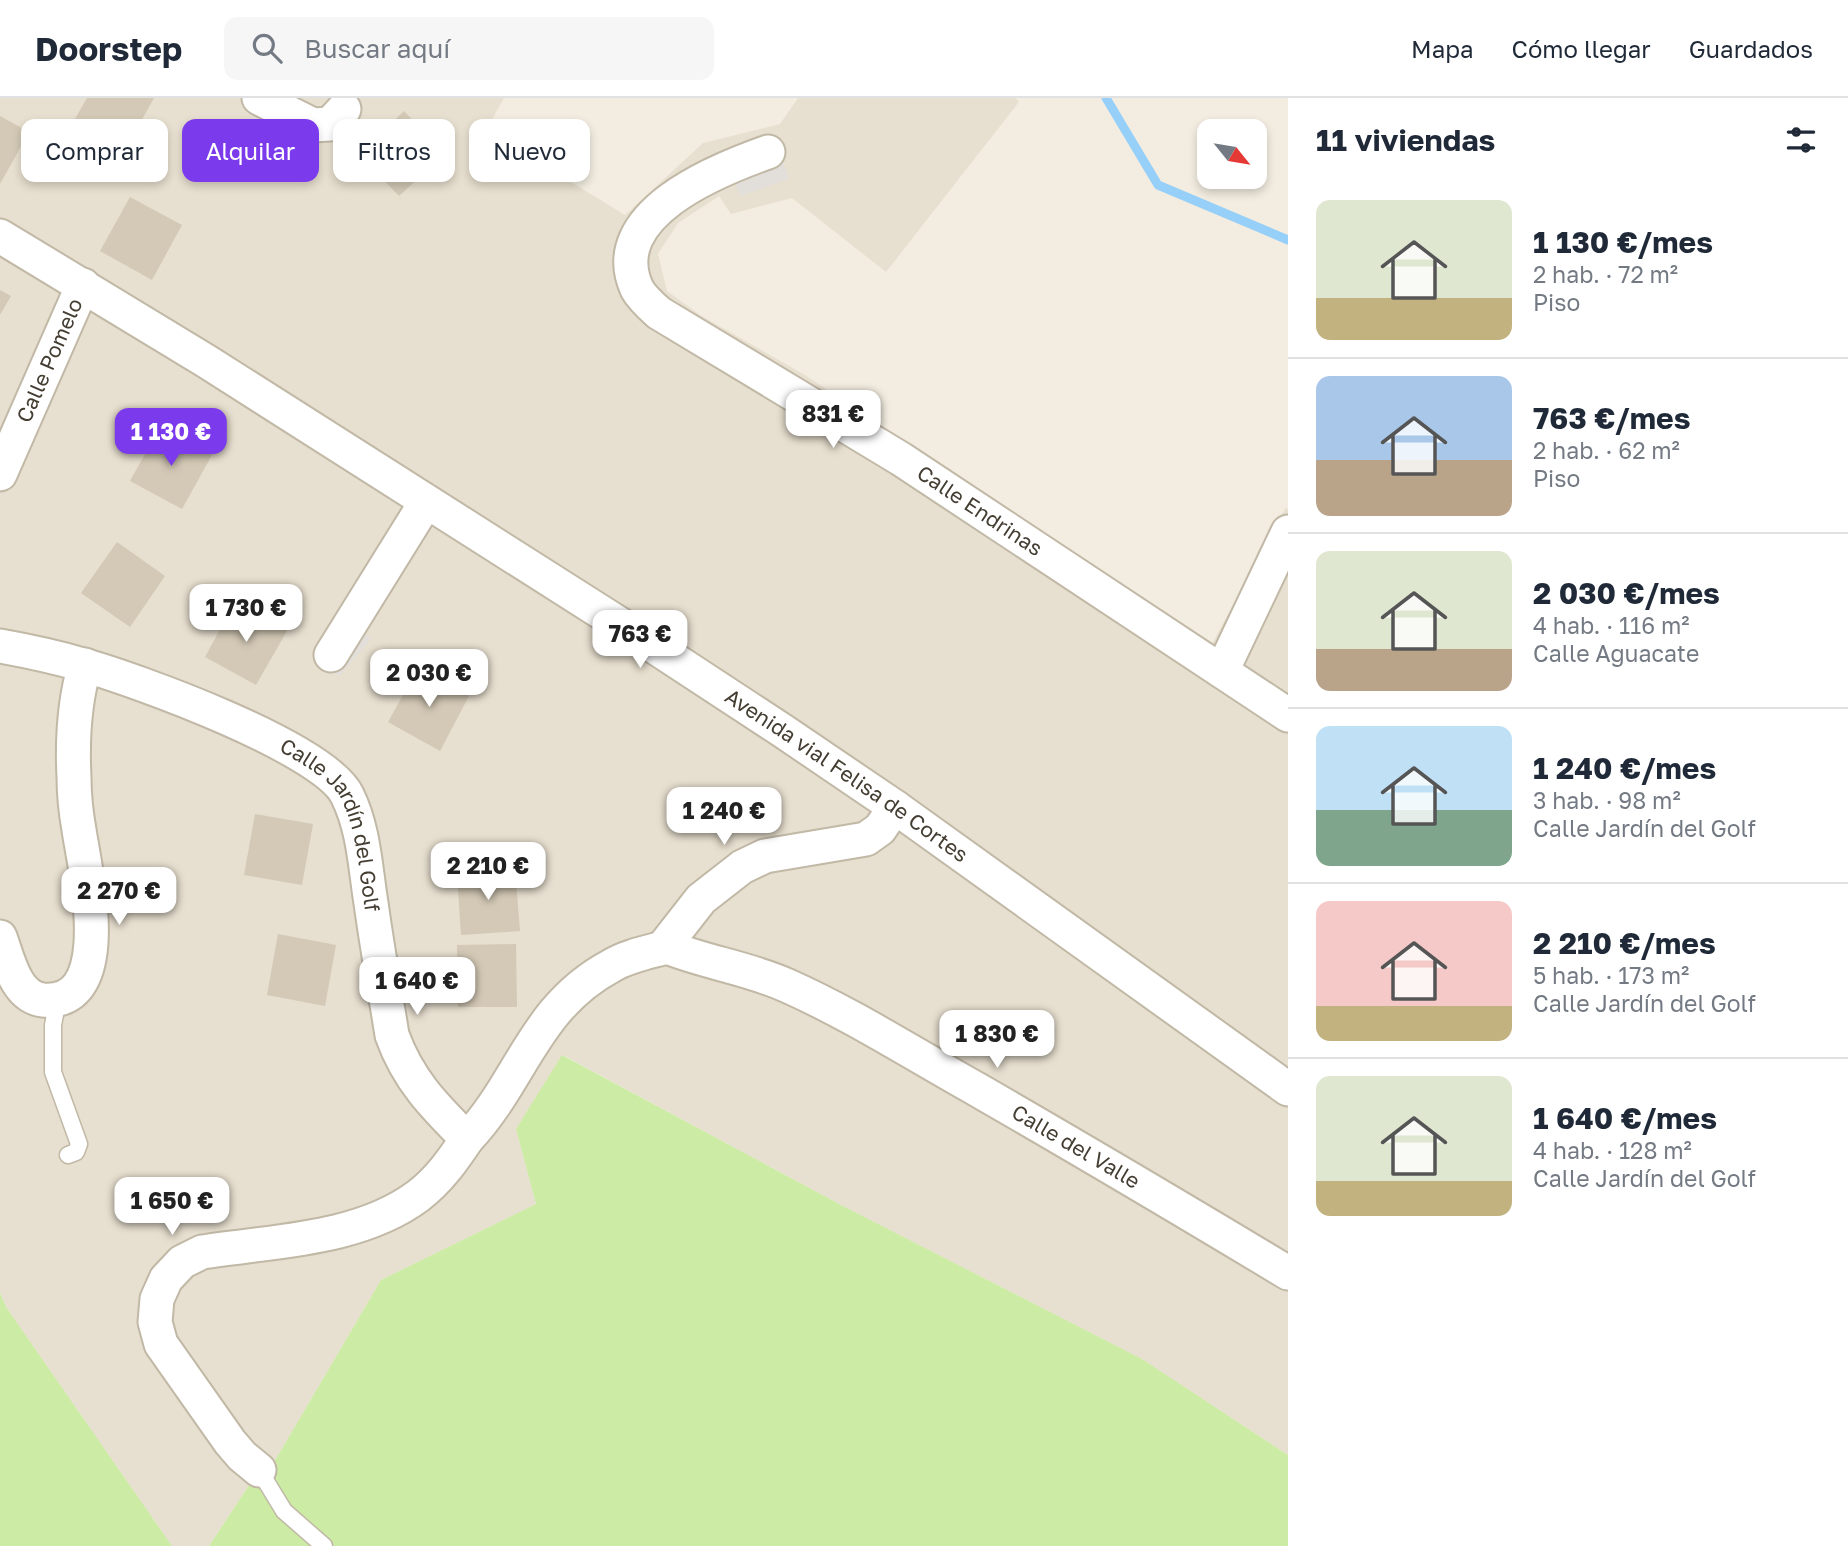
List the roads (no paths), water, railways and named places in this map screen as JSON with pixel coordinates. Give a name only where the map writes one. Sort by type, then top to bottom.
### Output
[{"type":"street","points":[[259,98],[313,125],[330,124],[344,109]]},
{"type":"street","name":"Calle Endrinas","points":[[768,152],[726,167],[686,188],[662,206],[644,227],[633,248],[631,264],[637,289],[646,301],[659,313],[901,459],[1288,715]]},
{"type":"street","name":"Avenida vial Felisa de Cortes","points":[[0,236],[83,285],[629,631],[895,807],[1288,1089]]},
{"type":"street","name":"Calle Pomelo","points":[[0,474],[83,285]]},
{"type":"street","points":[[331,655],[426,502]]},
{"type":"street","points":[[1222,671],[1288,531]]},
{"type":"street","name":"Calle Jardín del Golf","points":[[0,646],[85,665],[169,694],[255,732],[326,771],[345,792],[356,817],[363,844],[390,1021],[399,1055],[426,1098],[467,1139]]},
{"type":"street","points":[[0,937],[22,989],[38,999],[58,999],[71,993],[82,978],[93,935],[74,777],[74,717],[78,687],[85,665]]},
{"type":"street","points":[[259,1470],[230,1442],[161,1344],[155,1322],[157,1299],[166,1279],[182,1262],[202,1252],[347,1230],[373,1220],[417,1196],[448,1166],[484,1121],[526,1050],[564,1001],[612,965],[667,947],[665,945],[701,899],[742,867],[765,856],[866,839],[880,830],[895,807]]},
{"type":"street","name":"Calle del Valle","points":[[667,947],[693,957],[739,967],[788,986],[876,1032],[1288,1273]]},
{"type":"lane","points":[[58,999],[53,1025],[53,1072],[79,1144],[76,1152],[68,1155]]},
{"type":"lane","points":[[259,1470],[285,1511],[324,1546]]},
{"type":"waterway","points":[[1106,98],[1158,185],[1288,240]]}]
